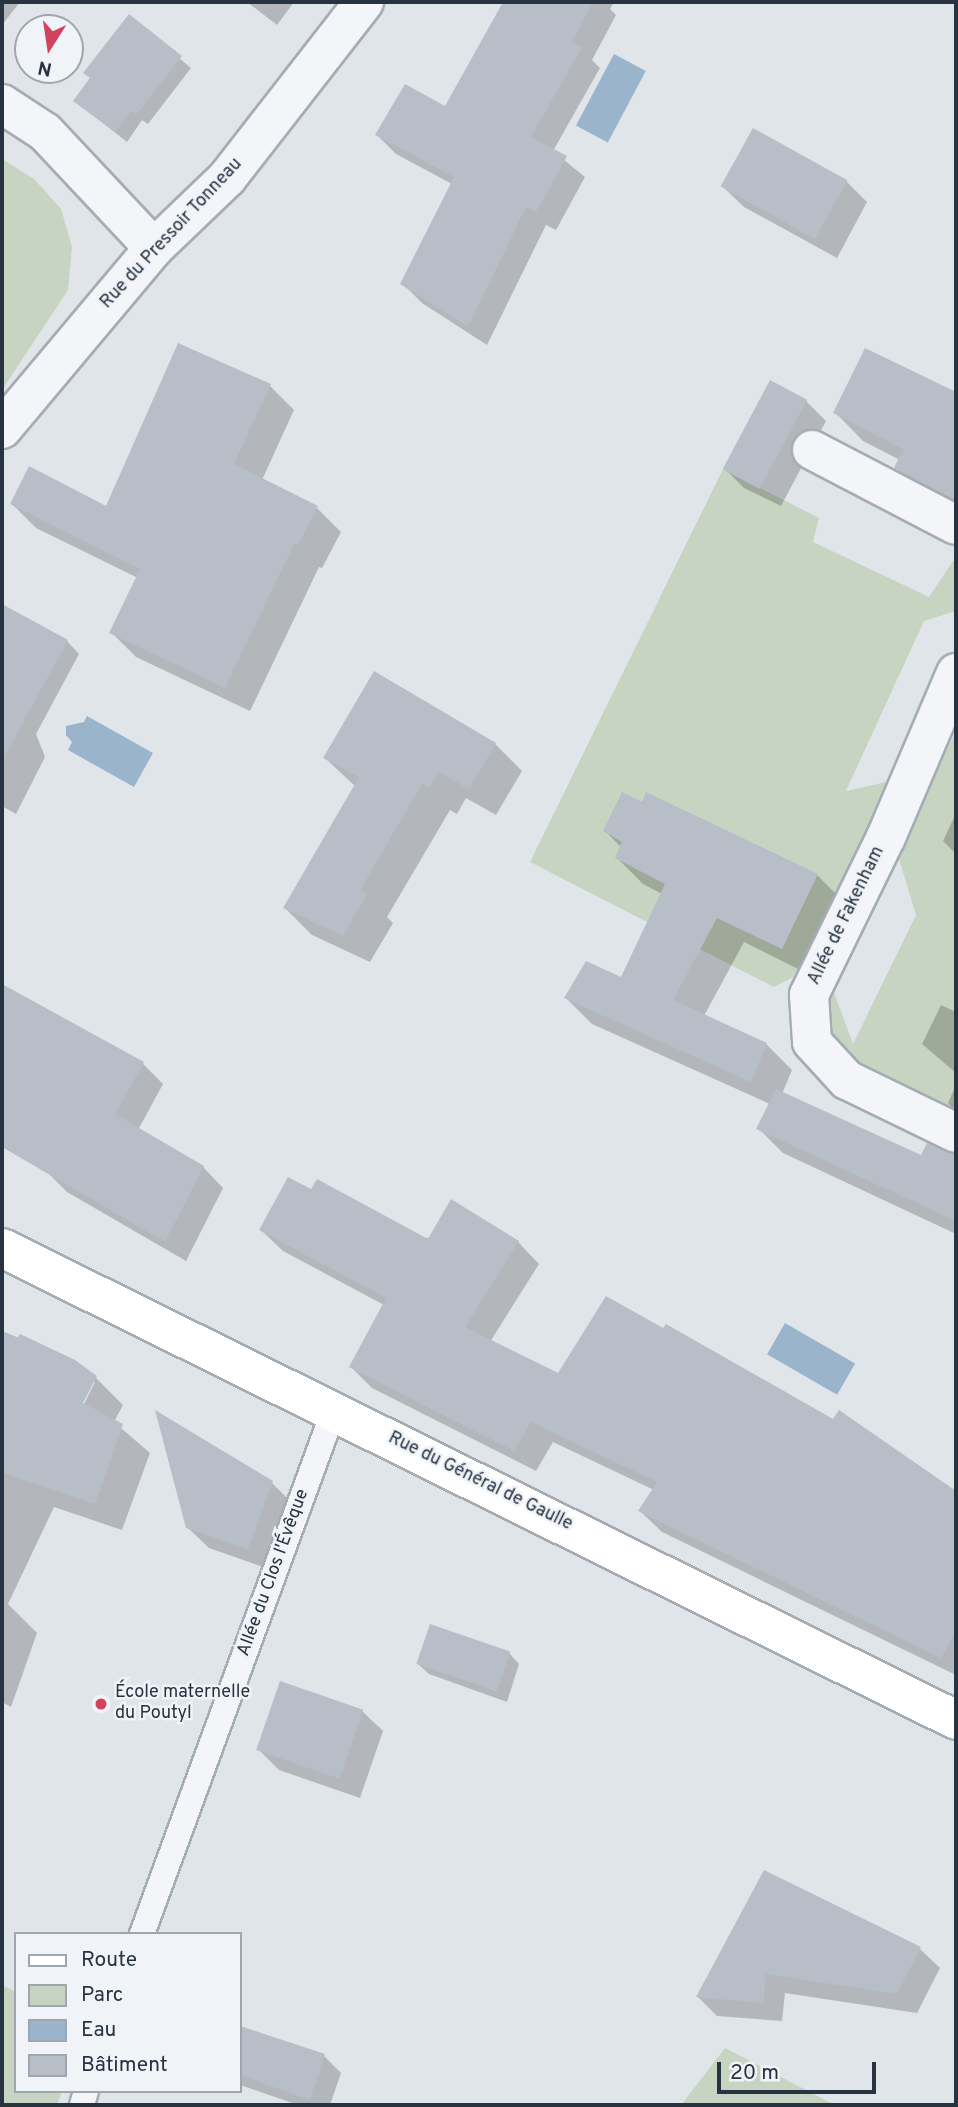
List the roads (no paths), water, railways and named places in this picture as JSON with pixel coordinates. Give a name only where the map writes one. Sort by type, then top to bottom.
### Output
[{"type":"main road","name":"Rue du Général de Gaulle","points":[[2,1248],[956,1720]]},
{"type":"street","name":"Rue du Pressoir Tonneau","points":[[2,429],[154,248],[227,178],[364,2]]},
{"type":"street","points":[[2,104],[45,132],[154,248]]},
{"type":"street","points":[[812,450],[956,525]]},
{"type":"street","name":"Allée de Fakenham","points":[[956,673],[886,837],[808,995],[812,1042],[847,1080],[956,1133]]},
{"type":"lane","name":"Allée du Clos l'Évêque","points":[[143,1932],[334,1410]]},
{"type":"water","points":[[614,54],[646,71],[608,142],[576,126]]},
{"type":"water","points":[[87,716],[153,753],[134,787],[68,750],[72,742],[66,735],[66,726],[84,722]]},
{"type":"water","points":[[785,1323],[855,1364],[837,1395],[767,1354]]},
{"type":"place","name":"École maternelle du Poutyl","points":[[101,1704]]}]
